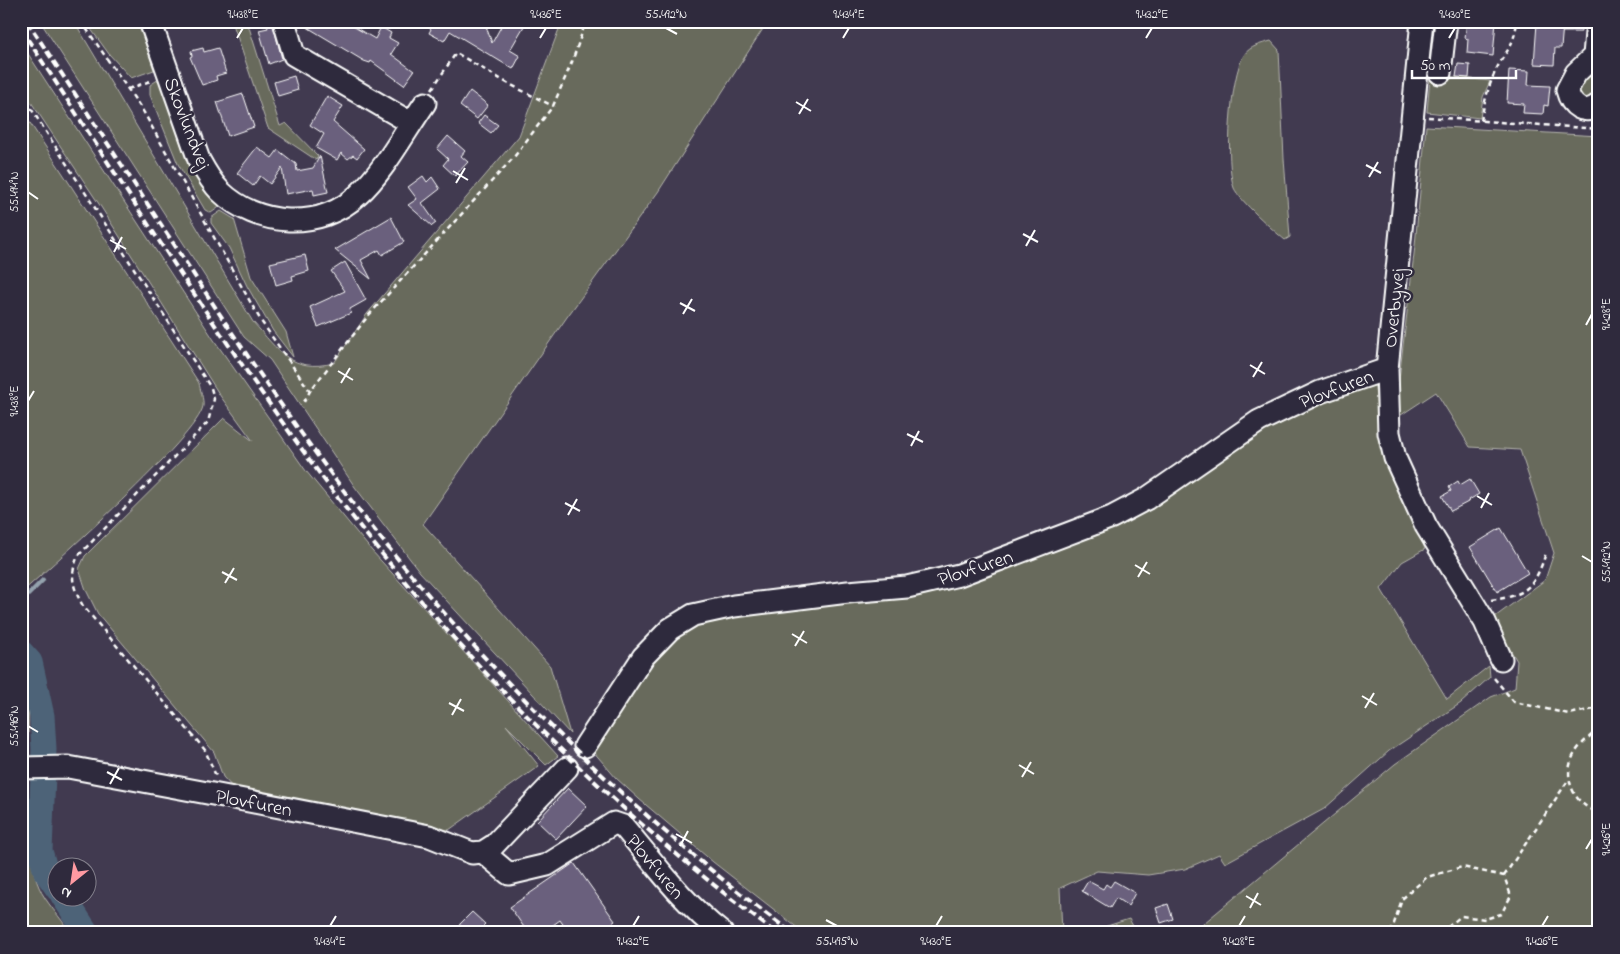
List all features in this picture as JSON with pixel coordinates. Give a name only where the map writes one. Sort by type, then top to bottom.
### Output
[{"type":"street","name":"Skovlundvej","points":[[150,21],[199,160],[208,176],[234,203],[251,212],[269,218],[287,221],[306,220],[342,208],[357,197],[370,183],[428,97]]},
{"type":"street","points":[[284,21],[294,55],[410,123]]},
{"type":"street","name":"Overbyvej","points":[[1422,21],[1414,116],[1387,369],[1386,412],[1396,458],[1426,526],[1485,622],[1498,668]]},
{"type":"street","points":[[1440,74],[1446,21]]},
{"type":"street","points":[[1597,21],[1596,62],[1576,73],[1567,90],[1569,99],[1574,106],[1583,110],[1593,109],[1599,104]]},
{"type":"street","name":"Plovfuren","points":[[585,746],[643,657],[670,629],[693,616],[710,610],[848,592],[908,587],[960,576],[1112,517],[1146,498],[1259,421],[1320,392],[1387,369]]},
{"type":"street","name":"Plovfuren","points":[[25,767],[59,767],[218,795],[429,836],[472,854],[483,852],[509,874],[547,865],[614,822],[623,826],[671,887],[701,917],[722,933]]},
{"type":"street","points":[[483,852],[494,846],[568,768]]},
{"type":"path","points":[[81,21],[128,89],[261,321],[310,391]]},
{"type":"path","points":[[304,402],[310,391],[368,316],[514,157],[554,106],[586,21]]},
{"type":"path","points":[[1481,121],[1485,96],[1496,70],[1515,40],[1517,21]]},
{"type":"path","points":[[428,97],[456,54],[509,84],[554,106]]},
{"type":"path","points":[[128,89],[169,74]]},
{"type":"path","points":[[21,93],[211,388],[214,399],[208,422],[78,556],[72,568],[72,579],[73,589],[84,606],[205,750],[217,777],[218,795]]},
{"type":"path","points":[[1414,116],[1599,129]]},
{"type":"path","points":[[1472,602],[1508,598],[1526,589],[1538,578],[1546,553]]},
{"type":"path","points":[[1498,668],[1514,702],[1569,714],[1599,708]]},
{"type":"path","points":[[1599,728],[1575,752],[1568,773],[1576,797],[1584,806],[1599,812]]},
{"type":"path","points":[[1504,876],[1570,778]]},
{"type":"path","points":[[1391,933],[1402,899],[1427,878],[1462,867],[1504,876]]},
{"type":"path","points":[[1441,933],[1461,916],[1485,919],[1501,914],[1511,896],[1504,876]]},
{"type":"green space","points":[[40,21],[74,21],[253,322],[287,357],[307,365],[319,365],[334,363],[367,314],[519,136],[562,21],[768,21],[658,192],[567,317],[423,524],[550,666],[570,734],[420,572],[355,487],[270,360],[244,337]]},
{"type":"green space","points":[[85,21],[138,21],[154,70],[131,78],[109,54]]},
{"type":"green space","points":[[232,21],[247,21],[280,126],[286,123],[318,156],[316,160],[268,128]]},
{"type":"green space","points":[[1435,21],[1442,21],[1436,75],[1490,81],[1483,97],[1480,118],[1427,112]]},
{"type":"green space","points":[[1271,41],[1279,50],[1290,237],[1285,240],[1237,194],[1231,176],[1230,120],[1239,66],[1249,49]]},
{"type":"green space","points":[[21,43],[214,340],[306,471],[372,551],[558,756],[546,765],[506,725],[539,766],[449,830],[270,801],[234,789],[223,777],[214,752],[98,614],[86,590],[79,569],[85,556],[224,418],[253,441],[221,397],[101,207],[21,87]]},
{"type":"green space","points":[[1595,68],[1599,81],[1599,98],[1588,106],[1572,90]]},
{"type":"green space","points":[[159,79],[183,150],[200,183],[219,203],[218,208],[211,213],[205,210],[178,164],[150,95],[150,85]]},
{"type":"green space","points":[[21,109],[199,383],[203,406],[195,421],[177,444],[151,471],[21,593]]},
{"type":"green space","points":[[1426,126],[1599,136],[1599,933],[1192,933],[1395,764],[1491,697],[1515,688],[1517,661],[1492,619],[1545,580],[1554,553],[1520,450],[1470,447],[1436,392],[1398,417],[1397,396],[1415,246]]},
{"type":"green space","points":[[221,211],[234,219],[251,277],[286,332],[293,357],[273,331],[247,286],[229,248],[211,223],[211,218]]},
{"type":"green space","points":[[1374,380],[1379,425],[1391,470],[1425,549],[1402,562],[1381,589],[1447,699],[1489,666],[1490,677],[1461,703],[1389,751],[1324,809],[1225,863],[1219,854],[1185,869],[1148,875],[1097,871],[1060,888],[1062,933],[804,933],[713,862],[639,799],[616,778],[592,750],[648,667],[676,637],[704,622],[745,612],[957,583],[1245,439]]},
{"type":"green space","points":[[21,671],[28,700],[29,720],[27,750],[21,756]]},
{"type":"green space","points":[[21,840],[30,857],[37,881],[48,906],[51,906],[70,933],[21,933]]},
{"type":"green space","points":[[1129,919],[1137,933],[1085,933]]},
{"type":"building","points":[[266,21],[272,21],[282,59],[269,64],[259,30],[268,28]]},
{"type":"building","points":[[297,21],[344,21],[375,39],[381,27],[391,33],[389,38],[398,43],[391,54],[414,71],[404,85],[371,61],[370,63],[364,61]]},
{"type":"building","points":[[419,21],[484,21],[492,43],[504,21],[527,21],[510,50],[520,56],[513,69],[450,31],[444,41],[429,33],[431,29]]},
{"type":"building","points":[[1467,21],[1496,21],[1493,56],[1467,53],[1468,39],[1465,38]]},
{"type":"building","points":[[1564,21],[1581,21],[1581,32],[1563,32]]},
{"type":"building","points":[[1537,23],[1563,24],[1561,48],[1555,48],[1554,65],[1534,64]]},
{"type":"building","points":[[203,48],[204,52],[218,48],[226,73],[216,76],[217,80],[202,85],[190,57],[192,56],[191,51]]},
{"type":"building","points":[[1458,64],[1470,65],[1469,78],[1456,77]]},
{"type":"building","points":[[1509,70],[1529,71],[1528,85],[1550,86],[1548,106],[1544,105],[1543,114],[1523,113],[1524,104],[1507,103]]},
{"type":"building","points":[[294,76],[298,90],[278,96],[274,82]]},
{"type":"building","points":[[470,91],[488,105],[477,119],[460,106]]},
{"type":"building","points":[[243,94],[254,127],[228,136],[217,102]]},
{"type":"building","points":[[327,96],[343,106],[333,122],[364,149],[357,158],[353,155],[348,159],[341,153],[337,160],[316,148],[324,134],[310,125]]},
{"type":"building","points":[[484,115],[498,125],[491,133],[478,123]]},
{"type":"building","points":[[448,136],[465,151],[461,156],[468,162],[455,176],[443,165],[448,159],[437,149]]},
{"type":"building","points":[[257,147],[272,158],[278,150],[296,164],[297,171],[313,168],[320,156],[328,192],[314,195],[313,189],[286,194],[282,168],[270,184],[260,176],[253,186],[237,173]]},
{"type":"building","points":[[423,176],[427,182],[432,177],[440,189],[422,203],[436,223],[432,226],[408,205],[417,199],[408,187]]},
{"type":"building","points":[[391,217],[404,242],[382,255],[379,250],[361,260],[371,279],[335,250]]},
{"type":"building","points":[[305,255],[309,271],[292,276],[293,280],[276,285],[270,263]]},
{"type":"building","points":[[345,262],[366,300],[350,309],[351,313],[318,327],[310,307],[345,291],[331,271]]},
{"type":"building","points":[[1470,479],[1479,494],[1451,511],[1442,496],[1451,491],[1449,487],[1458,481],[1460,485]]},
{"type":"building","points":[[1501,528],[1528,573],[1497,592],[1470,547]]},
{"type":"building","points":[[568,788],[587,806],[556,839],[537,821]]},
{"type":"building","points":[[574,863],[615,921],[598,933],[569,933],[560,920],[542,933],[528,933],[510,907]]},
{"type":"building","points":[[1088,881],[1103,889],[1106,884],[1110,887],[1114,881],[1135,893],[1128,906],[1116,898],[1110,908],[1082,891]]},
{"type":"building","points":[[1168,904],[1173,919],[1161,923],[1156,908]]},
{"type":"building","points":[[472,912],[485,924],[476,933],[457,933],[460,924]]},
{"type":"waterway","points":[[21,602],[43,580]]},
{"type":"waterway","points":[[21,652],[30,662],[42,716],[44,749],[40,851],[48,875]]},
{"type":"waterway","points":[[69,906],[87,933]]},
{"type":"tunnel","points":[[567,768],[585,746]]},
{"type":"railway","points":[[27,21],[255,367],[305,438],[384,542],[477,649],[576,750],[681,845],[792,933]]},
{"type":"railway","points":[[21,29],[242,365],[320,474],[421,601],[475,662],[590,777],[650,832],[712,884],[776,933]]}]
